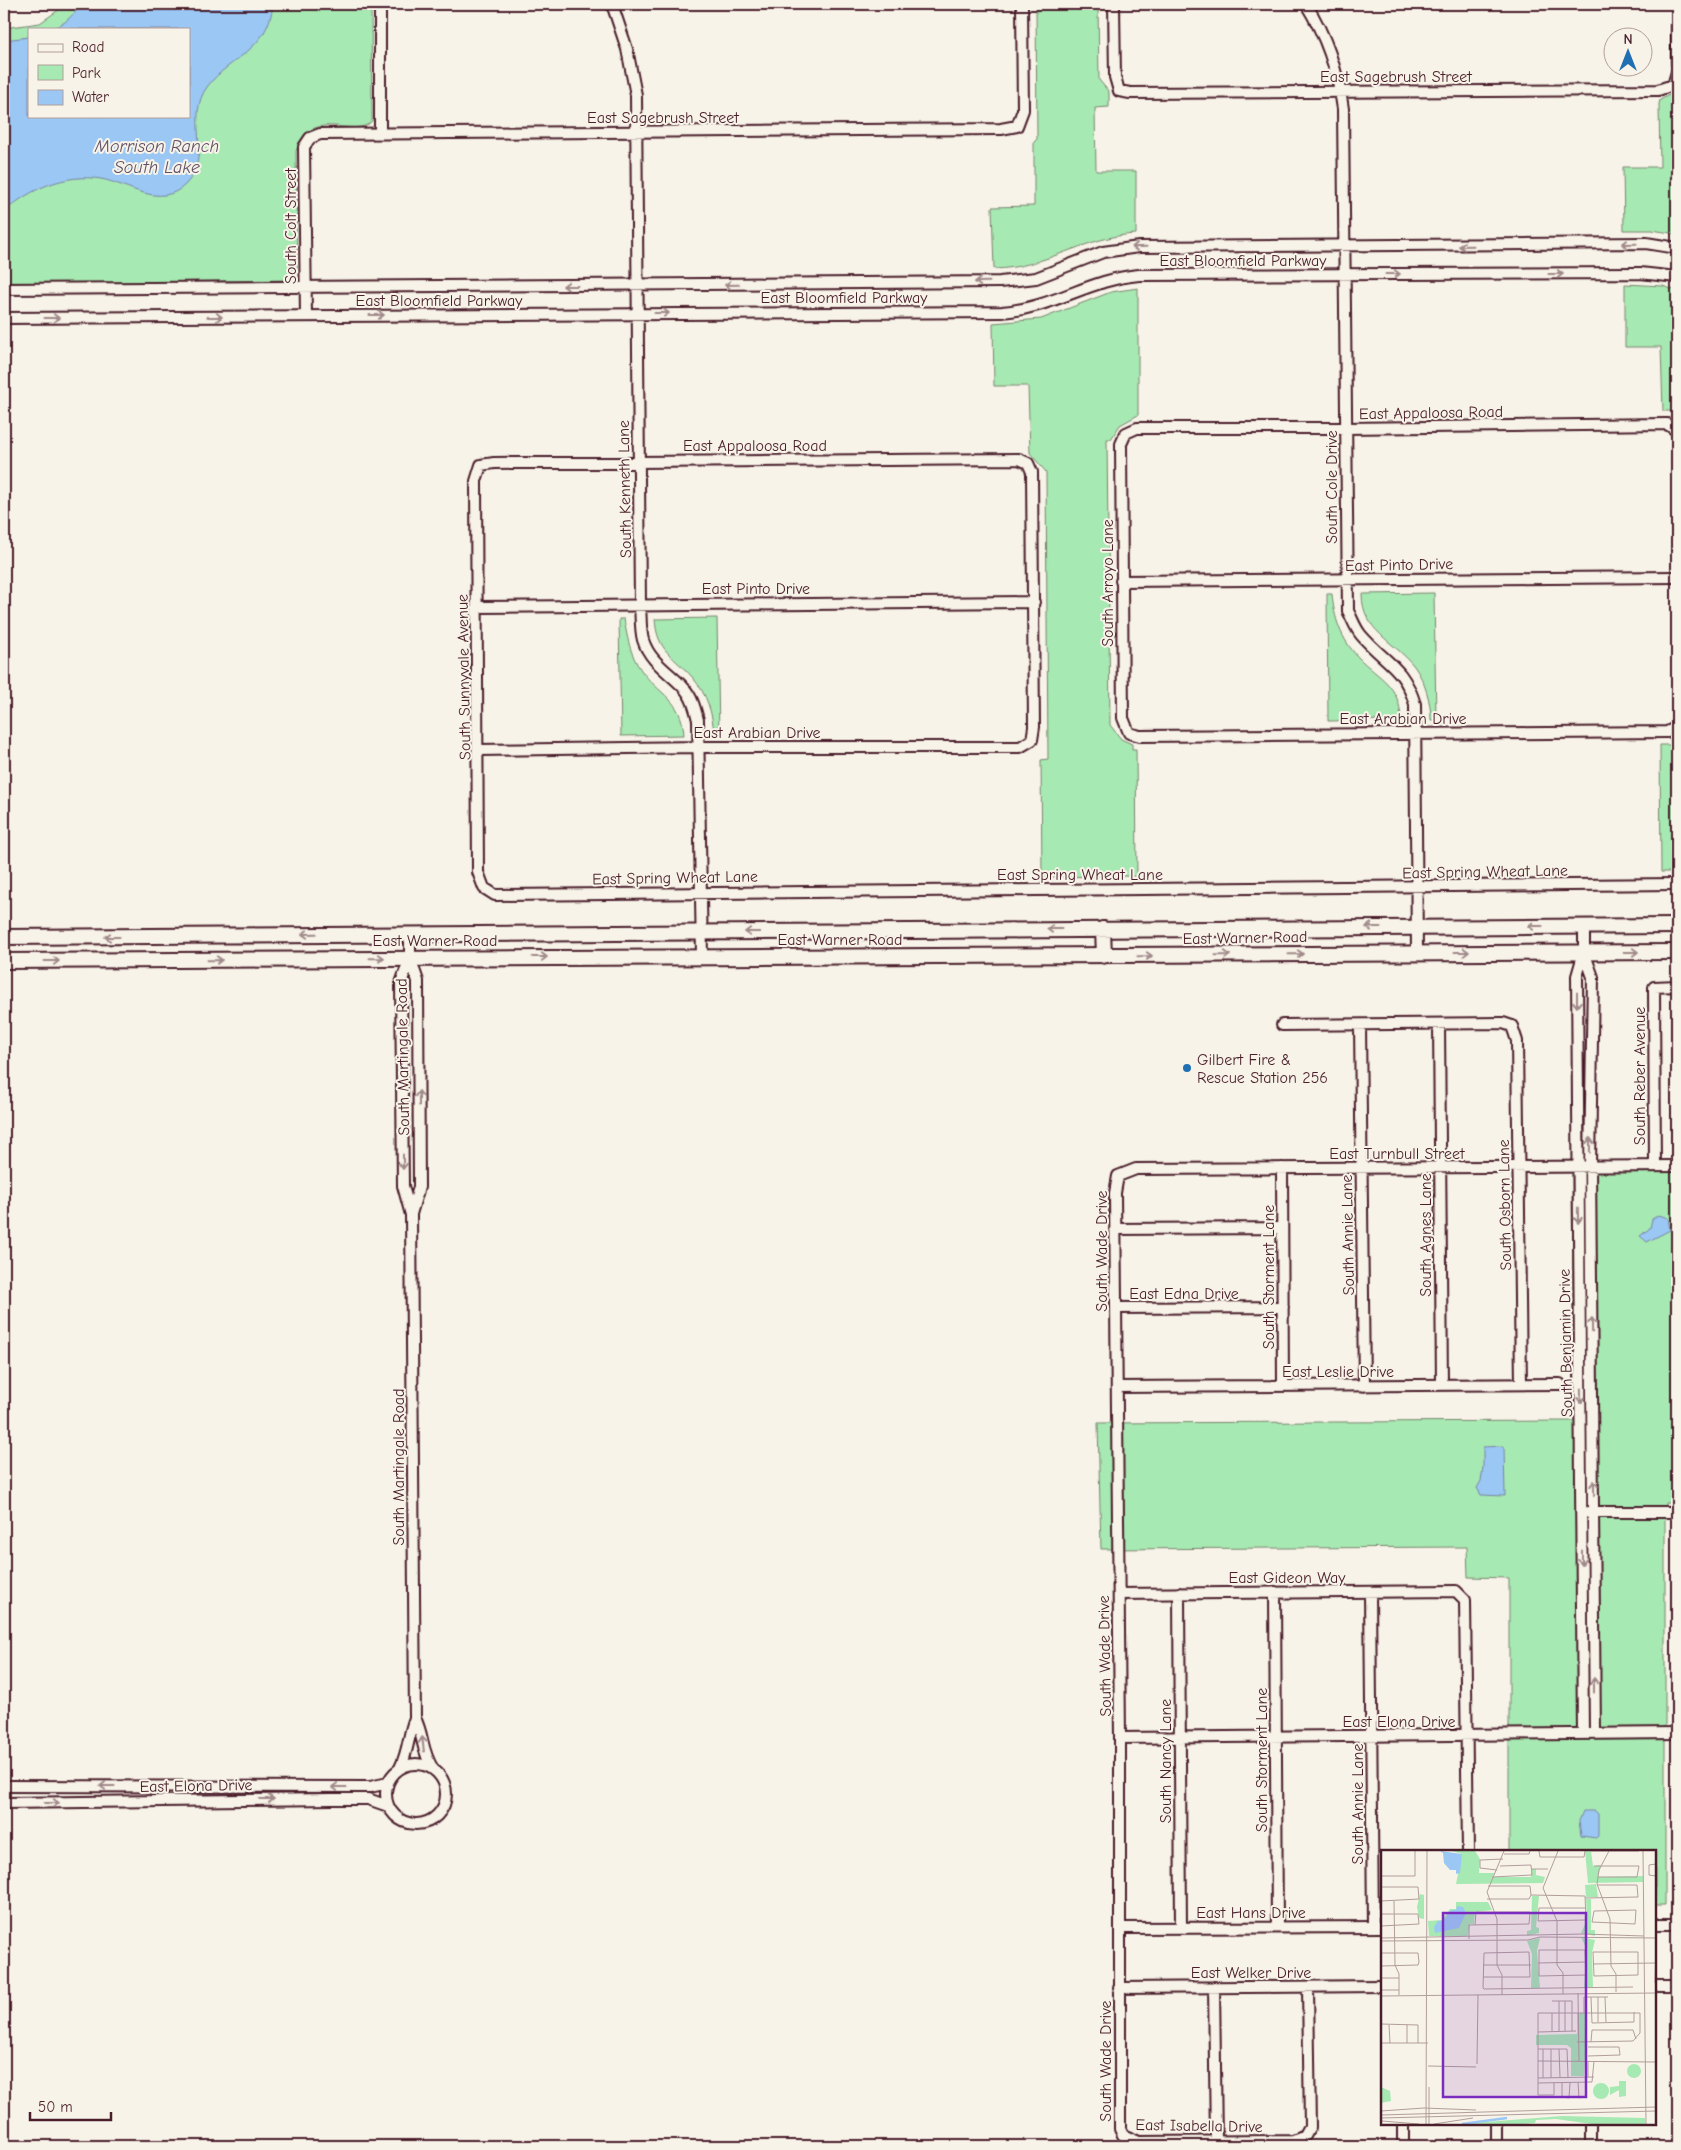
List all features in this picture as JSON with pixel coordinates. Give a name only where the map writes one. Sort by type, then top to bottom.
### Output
[{"type":"main road","name":"East Warner Road","points":[[4,937],[1677,926]]},
{"type":"main road","points":[[1103,929],[1104,956]]},
{"type":"main road","points":[[143,936],[143,961]]},
{"type":"main road","name":"East Warner Road","points":[[4,961],[1677,952]]},
{"type":"street","points":[[380,4],[380,134]]},
{"type":"street","name":"South Kenneth Lane","points":[[612,4],[633,73],[637,132],[640,604],[643,639],[654,660],[684,688],[693,702],[698,720],[702,957]]},
{"type":"street","name":"East Sagebrush Street","points":[[310,138],[320,134],[1001,129],[1017,126],[1023,110],[1022,4]]},
{"type":"street","name":"East Sagebrush Street","points":[[1114,4],[1115,77],[1119,91],[1130,93],[1658,90],[1673,85],[1677,72]]},
{"type":"street","name":"South Cole Drive","points":[[1306,4],[1322,32],[1340,91],[1344,125],[1346,580],[1348,611],[1359,633],[1401,672],[1410,685],[1415,704],[1418,887],[1417,952]]},
{"type":"street","points":[[1677,4],[1677,63]]},
{"type":"street","name":"South Colt Street","points":[[306,316],[304,147],[310,138]]},
{"type":"street","name":"East Bloomfield Parkway","points":[[4,289],[1000,282],[1036,278],[1103,252],[1120,249],[1646,243],[1677,248]]},
{"type":"street","name":"East Bloomfield Parkway","points":[[4,318],[1002,312],[1033,308],[1118,277],[1640,273],[1677,277]]},
{"type":"street","name":"East Appaloosa Road","points":[[1126,433],[1137,428],[1346,428],[1666,424],[1677,430]]},
{"type":"street","name":"South Arroyo Lane","points":[[1126,433],[1121,444],[1121,581],[1123,718],[1129,732]]},
{"type":"street","name":"East Appaloosa Road","points":[[481,465],[494,463],[639,461],[1020,459],[1028,463],[1032,472],[1034,602]]},
{"type":"street","name":"South Sunnyvale Avenue","points":[[481,465],[476,481],[479,750],[478,872],[484,888]]},
{"type":"street","name":"East Pinto Drive","points":[[1121,581],[1677,577]]},
{"type":"street","name":"East Pinto Drive","points":[[478,607],[640,604],[1034,602]]},
{"type":"street","name":"East Arabian Drive","points":[[479,750],[699,747],[1020,747],[1032,740],[1034,727],[1034,602]]},
{"type":"street","name":"East Arabian Drive","points":[[1129,732],[1140,736],[1416,732],[1666,732],[1677,727]]},
{"type":"street","name":"East Spring Wheat Lane","points":[[484,888],[495,894],[1677,884]]},
{"type":"street","name":"South Benjamin Drive","points":[[1583,1734],[1577,1167],[1577,976],[1584,952],[1584,926]]},
{"type":"street","name":"South Martingale Road","points":[[410,933],[410,958],[418,982],[419,1187],[411,1216]]},
{"type":"street","name":"South Benjamin Drive","points":[[1584,952],[1592,977],[1590,1166],[1595,1734]]},
{"type":"street","name":"South Martingale Road","points":[[400,1768],[408,1753],[410,1730],[415,1718],[411,1216],[403,1186],[401,993],[401,983],[410,958]]},
{"type":"street","name":"South Reber Avenue","points":[[1655,1166],[1654,987],[1677,986]]},
{"type":"street","name":"South Osborn Lane","points":[[1439,1024],[1503,1023],[1512,1026],[1517,1041],[1521,1384]]},
{"type":"street","points":[[1282,1025],[1439,1024]]},
{"type":"street","name":"South Agnes Lane","points":[[1439,1024],[1442,1385]]},
{"type":"street","name":"South Annie Lane","points":[[1360,1025],[1364,1386]]},
{"type":"street","name":"East Turnbull Street","points":[[1118,1176],[1136,1169],[1677,1166]]},
{"type":"street","name":"South Storment Lane","points":[[1282,1168],[1283,1386]]},
{"type":"street","name":"South Wade Drive","points":[[1118,1176],[1115,1193],[1115,1229],[1120,1738],[1120,2129],[1123,2135]]},
{"type":"street","points":[[1115,1229],[1282,1228]]},
{"type":"street","name":"East Edna Drive","points":[[1116,1308],[1283,1307]]},
{"type":"street","name":"East Leslie Drive","points":[[1117,1387],[1560,1384]]},
{"type":"street","points":[[1582,1512],[1677,1512]]},
{"type":"street","name":"East Gideon Way","points":[[1119,1594],[1456,1591],[1465,1600],[1467,1735]]},
{"type":"street","name":"South Storment Lane","points":[[1274,1592],[1277,1927]]},
{"type":"street","name":"South Annie Lane","points":[[1370,1592],[1371,1736],[1378,1927]]},
{"type":"street","name":"South Nancy Lane","points":[[1179,1593],[1181,1928]]},
{"type":"street","name":"South Martingale Road","points":[[415,1718],[421,1730],[425,1756],[433,1769]]},
{"type":"street","name":"East Elona Drive","points":[[1120,1738],[1677,1733]]},
{"type":"street","points":[[1467,1735],[1468,1850]]},
{"type":"street","points":[[417,1764],[433,1769],[445,1785],[446,1795],[439,1814],[431,1820],[411,1824],[402,1820],[388,1806],[386,1790],[388,1783],[400,1768],[417,1764]]},
{"type":"street","name":"East Elona Drive","points":[[4,1786],[370,1787],[388,1783]]},
{"type":"street","name":"East Elona Drive","points":[[4,1803],[332,1798],[368,1799],[388,1806]]},
{"type":"street","points":[[1656,1924],[1677,1924]]},
{"type":"street","name":"East Hans Drive","points":[[1120,1928],[1378,1927]]},
{"type":"street","points":[[1656,1985],[1677,1985]]},
{"type":"street","name":"East Welker Drive","points":[[1120,1988],[1381,1986]]},
{"type":"street","points":[[1214,1987],[1216,2142]]},
{"type":"street","name":"East Isabella Drive","points":[[1123,2135],[1139,2142],[1293,2141],[1306,2136],[1310,2127],[1308,1987]]},
{"type":"street","points":[[1403,2125],[1403,2146]]},
{"type":"street","points":[[1497,2125],[1497,2146]]},
{"type":"street","points":[[1591,2125],[1591,2146]]},
{"type":"green space","points":[[67,4],[371,4],[372,121],[364,126],[355,128],[322,126],[312,129],[303,137],[296,151],[297,271],[291,280],[4,284],[4,28],[40,23]]},
{"type":"green space","points":[[1036,4],[1098,4],[1099,80],[1109,92],[1109,107],[1095,108],[1096,171],[1136,171],[1136,234],[1100,240],[1031,263],[994,269],[992,207],[1034,206],[1034,142],[1037,139]]},
{"type":"green space","points":[[1677,91],[1677,234],[1652,230],[1624,230],[1623,167],[1660,167],[1659,104],[1660,100]]},
{"type":"green space","points":[[1625,284],[1663,286],[1677,291],[1677,415],[1670,411],[1663,411],[1661,347],[1625,347]]},
{"type":"green space","points":[[1138,288],[1138,415],[1120,425],[1111,439],[1107,439],[1110,725],[1121,739],[1132,744],[1132,749],[1136,749],[1137,876],[1042,877],[1041,760],[1048,759],[1046,472],[1030,453],[1028,386],[994,386],[993,323],[1041,319],[1111,292]]},
{"type":"green space","points":[[1434,593],[1436,720],[1431,720],[1427,692],[1418,672],[1406,657],[1373,626],[1363,607],[1362,594]]},
{"type":"green space","points":[[1327,594],[1332,594],[1339,628],[1347,643],[1358,657],[1387,683],[1397,698],[1401,720],[1328,721]]},
{"type":"green space","points":[[717,618],[719,735],[714,735],[711,712],[706,698],[698,684],[663,646],[656,630],[655,619]]},
{"type":"green space","points":[[619,619],[624,619],[637,664],[648,678],[669,698],[679,713],[684,735],[621,736]]},
{"type":"green space","points":[[1677,741],[1677,872],[1661,872],[1660,745],[1669,745]]},
{"type":"green space","points":[[1677,1171],[1677,1503],[1665,1503],[1665,1905],[1656,1905],[1656,1850],[1509,1850],[1509,1578],[1468,1577],[1467,1547],[1101,1549],[1098,1423],[1574,1421],[1572,1172]]},
{"type":"water","name":"Morrison Ranch South Lake","points":[[84,4],[273,4],[270,20],[264,33],[247,52],[216,77],[207,87],[201,99],[198,111],[198,161],[194,173],[186,184],[166,195],[155,195],[101,179],[74,178],[37,190],[25,196],[4,212],[4,40],[28,37],[28,118],[190,118],[190,28],[54,28],[65,22]]},
{"type":"water","points":[[1659,1215],[1668,1218],[1670,1230],[1647,1242],[1640,1236],[1650,1228],[1652,1219]]},
{"type":"water","points":[[1504,1446],[1505,1496],[1481,1495],[1477,1488],[1481,1481],[1483,1447]]},
{"type":"water","points":[[1583,1811],[1595,1811],[1598,1814],[1598,1836],[1596,1838],[1581,1836],[1579,1821]]},
{"type":"place","name":"Gilbert Fire & Rescue Station 256","points":[[1187,1068]]}]
